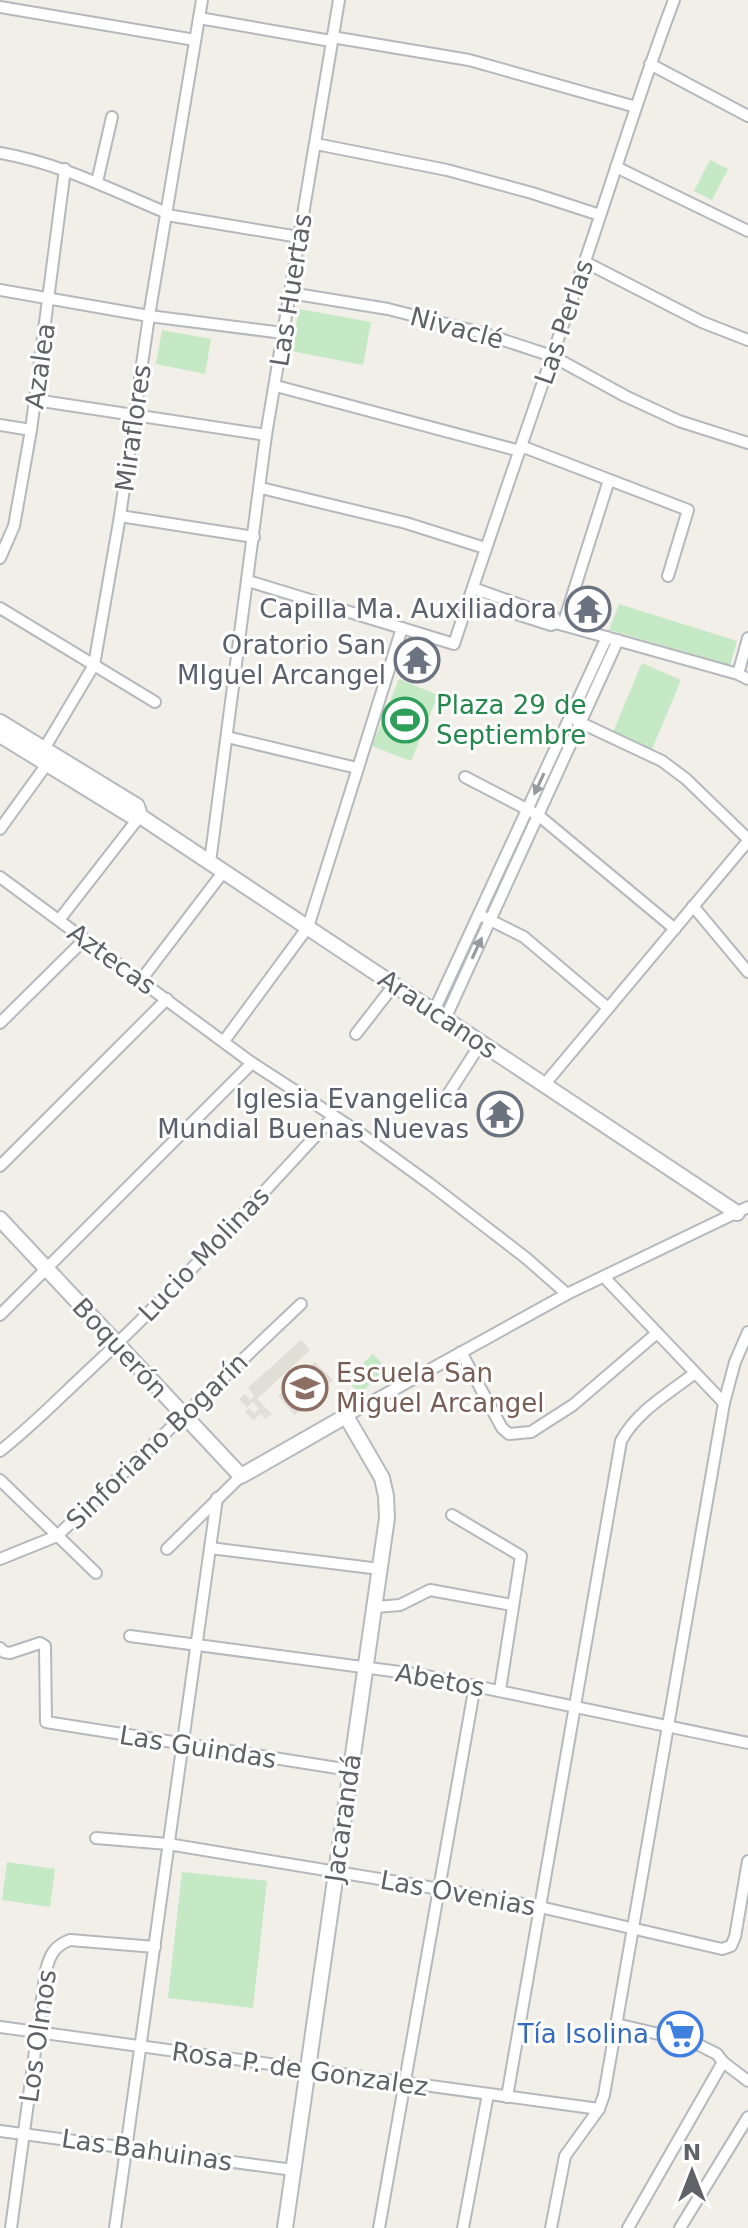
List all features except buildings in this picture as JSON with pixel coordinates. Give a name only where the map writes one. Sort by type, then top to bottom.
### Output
[{"type":"street","name":"Miraflores","points":[[0,829],[46,757],[94,665],[202,0]]},
{"type":"street","name":"Las Huertas","points":[[210,862],[266,435],[339,0]]},
{"type":"street","name":"Las Perlas","points":[[402,628],[454,644],[674,0]]},
{"type":"street","points":[[0,7],[195,40]]},
{"type":"street","points":[[199,18],[469,60],[636,107]]},
{"type":"street","points":[[650,64],[748,116]]},
{"type":"street","points":[[97,182],[112,117]]},
{"type":"street","points":[[316,144],[447,170],[600,215]]},
{"type":"street","points":[[0,153],[65,169],[167,214],[299,237]]},
{"type":"street","points":[[616,167],[748,231]]},
{"type":"street","name":"Azalea","points":[[0,558],[14,526],[31,430],[65,169]]},
{"type":"street","points":[[585,262],[702,322],[748,340]]},
{"type":"street","points":[[0,290],[149,316],[283,333]]},
{"type":"street","name":"Nivaclé","points":[[290,293],[388,309],[482,333],[552,356],[679,421],[748,443]]},
{"type":"street","points":[[276,386],[520,449],[688,510],[668,576]]},
{"type":"street","points":[[35,400],[266,435]]},
{"type":"street","points":[[0,425],[31,430]]},
{"type":"street","points":[[560,624],[609,480]]},
{"type":"street","points":[[261,488],[406,523],[485,548]]},
{"type":"street","points":[[120,516],[254,537]]},
{"type":"street","points":[[224,1041],[308,927],[402,628],[248,581]]},
{"type":"street","points":[[471,594],[551,625],[560,624],[743,677],[748,638]]},
{"type":"street","points":[[0,608],[155,702]]},
{"type":"street","points":[[439,1015],[478,915],[607,637]]},
{"type":"street","points":[[439,1015],[490,920],[618,640]]},
{"type":"street","points":[[544,1085],[748,840],[686,779],[662,761],[570,718]]},
{"type":"street","name":"Araucanos","points":[[0,722],[46,757]]},
{"type":"street","name":"Araucanos","points":[[0,735],[137,806],[139,815],[544,1085],[742,1210]]},
{"type":"street","points":[[227,737],[357,768]]},
{"type":"street","points":[[465,777],[538,815],[675,929]]},
{"type":"street","points":[[59,920],[139,815]]},
{"type":"street","points":[[141,980],[224,871]]},
{"type":"street","name":"Aztecas","points":[[0,877],[252,1063],[430,1184],[526,1258],[567,1294]]},
{"type":"street","points":[[693,906],[748,972]]},
{"type":"street","points":[[478,915],[524,937],[608,1008]]},
{"type":"street","points":[[0,1023],[85,939]]},
{"type":"street","points":[[356,1034],[394,985]]},
{"type":"street","points":[[0,1166],[167,999]]},
{"type":"street","points":[[445,1099],[481,1043]]},
{"type":"street","points":[[0,1315],[252,1063]]},
{"type":"street","name":"Lucio Molinas","points":[[0,1451],[117,1344],[232,1227],[333,1117]]},
{"type":"street","points":[[167,1549],[241,1476],[567,1294],[742,1210]]},
{"type":"street","name":"Boquerón","points":[[0,1219],[241,1476]]},
{"type":"street","points":[[604,1277],[724,1403]]},
{"type":"street","name":"Sinforiano Bogarín","points":[[0,1559],[57,1536],[301,1304]]},
{"type":"street","points":[[551,2228],[565,2156],[599,2109],[724,1403],[735,1362],[748,1332]]},
{"type":"street","points":[[461,1352],[502,1428],[509,1434],[518,1434],[540,1428],[573,1405],[657,1333]]},
{"type":"street","points":[[507,2097],[621,1441],[640,1415],[695,1373]]},
{"type":"street","name":"Jacarandá","points":[[285,2228],[387,1518],[382,1478],[346,1416]]},
{"type":"street","points":[[0,1480],[96,1573]]},
{"type":"street","points":[[115,2228],[217,1498]]},
{"type":"street","points":[[452,1515],[521,1556],[500,1690]]},
{"type":"street","points":[[210,1548],[380,1569]]},
{"type":"street","points":[[376,1607],[400,1605],[430,1590],[512,1605]]},
{"type":"street","name":"Abetos","points":[[130,1636],[422,1675],[748,1743]]},
{"type":"street","name":"Las Guindas","points":[[0,1648],[10,1653],[44,1643],[46,1722],[350,1770]]},
{"type":"street","points":[[379,2228],[475,1685]]},
{"type":"street","name":"Las Ovenias","points":[[96,1838],[168,1844],[440,1889],[540,1907],[722,1949],[731,1946],[735,1937],[748,1861]]},
{"type":"street","name":"Los Olmos","points":[[11,2228],[50,1955],[59,1944],[70,1940],[155,1947]]},
{"type":"street","points":[[616,2024],[693,2042],[717,2054],[748,2081]]},
{"type":"street","name":"Rosa P. de Gonzalez","points":[[0,2027],[599,2109]]},
{"type":"street","points":[[628,2228],[723,2062]]},
{"type":"street","points":[[463,2228],[488,2094]]},
{"type":"street","points":[[681,2228],[748,2117]]},
{"type":"street","name":"Las Bahuinas","points":[[0,2131],[293,2170]]},
{"type":"shaded area","name":"Escuela San Miguel Arcangel","points":[[301,1340],[310,1350],[257,1399],[272,1414],[266,1419],[261,1414],[253,1420],[245,1411],[249,1408],[254,1413],[259,1409],[253,1402],[247,1408],[239,1399],[245,1394],[250,1400],[254,1396],[248,1388]]},
{"type":"shaded area","name":"Escuela San Miguel Arcangel","points":[[315,1362],[333,1380],[295,1415],[278,1396]]},
{"type":"green space","points":[[710,160],[728,169],[712,200],[694,191]]},
{"type":"green space","points":[[299,309],[371,322],[363,365],[291,351]]},
{"type":"green space","points":[[162,330],[211,339],[205,374],[156,364]]},
{"type":"green space","points":[[619,604],[737,641],[730,665],[609,630]]},
{"type":"green space","points":[[642,663],[681,680],[652,749],[613,732]]},
{"type":"green space","name":"Plaza 29 de Septiembre","points":[[399,679],[438,695],[411,761],[372,746]]},
{"type":"green space","points":[[373,1354],[386,1368],[360,1394],[346,1380]]},
{"type":"green space","points":[[7,1862],[55,1869],[50,1907],[2,1900]]},
{"type":"green space","points":[[182,1872],[267,1881],[253,2008],[168,1998]]},
{"type":"place","name":"Capilla Ma. Auxiliadora","points":[[588,609]]},
{"type":"place","name":"Oratorio San MIguel Arcangel","points":[[417,660]]},
{"type":"place","name":"Plaza 29 de Septiembre","points":[[405,720]]},
{"type":"place","name":"Iglesia Evangelica Mundial Buenas Nuevas","points":[[500,1114]]},
{"type":"place","name":"Escuela San Miguel Arcangel","points":[[305,1388]]},
{"type":"place","name":"Tía Isolina","points":[[680,2034]]}]
